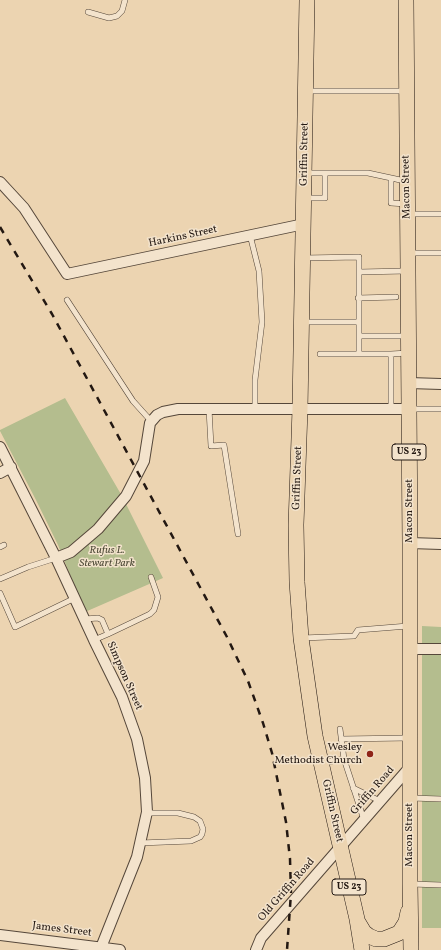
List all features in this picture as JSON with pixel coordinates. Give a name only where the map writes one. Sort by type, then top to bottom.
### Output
[{"type":"main road","name":"Griffin Street","points":[[307,0],[302,322],[296,525],[297,582],[301,638],[315,736],[357,920],[362,950]]},
{"type":"main road","name":"Macon Street","points":[[406,0],[409,336],[411,950]]},
{"type":"main road","points":[[357,920],[364,932],[369,936],[381,940],[388,939],[399,933],[403,928],[406,922],[410,903]]},
{"type":"street","name":"Harkins Street","points":[[0,182],[24,208],[67,274],[304,224]]},
{"type":"street","points":[[409,383],[441,384]]},
{"type":"street","points":[[56,558],[71,552],[98,529],[126,496],[144,461],[148,432],[156,415],[168,411],[209,409],[409,409]]},
{"type":"street","name":"Simpson Street","points":[[0,447],[56,558],[122,697],[137,740],[145,778],[147,813],[137,857],[123,895],[100,948]]},
{"type":"street","points":[[0,473],[11,467]]},
{"type":"street","points":[[410,543],[441,544]]},
{"type":"street","points":[[410,649],[441,649]]},
{"type":"street","name":"Griffin Road","points":[[340,848],[410,767]]},
{"type":"street","name":"Old Griffin Road","points":[[256,950],[261,938],[340,848]]},
{"type":"street","name":"James Street","points":[[0,935],[120,950]]},
{"type":"lane","points":[[88,12],[109,18],[117,16],[122,11],[125,0]]},
{"type":"lane","points":[[306,91],[406,91]]},
{"type":"lane","points":[[304,173],[368,173],[407,181]]},
{"type":"lane","points":[[304,198],[325,198],[325,173]]},
{"type":"lane","points":[[391,178],[391,203],[408,209],[441,214]]},
{"type":"lane","points":[[250,235],[259,271],[262,322],[255,380],[255,409]]},
{"type":"lane","points":[[408,253],[441,253]]},
{"type":"lane","points":[[303,258],[359,258],[359,354]]},
{"type":"lane","points":[[359,272],[408,271]]},
{"type":"lane","points":[[358,298],[396,297]]},
{"type":"lane","points":[[67,300],[133,401],[152,421]]},
{"type":"lane","points":[[302,322],[359,322]]},
{"type":"lane","points":[[359,336],[409,336]]},
{"type":"lane","points":[[320,354],[409,353]]},
{"type":"lane","points":[[391,354],[391,409]]},
{"type":"lane","points":[[209,409],[211,446],[224,445],[238,534]]},
{"type":"lane","points":[[409,409],[441,409]]},
{"type":"lane","points":[[0,579],[28,567],[56,558]]},
{"type":"lane","points":[[94,640],[150,614],[154,610],[158,597],[152,577]]},
{"type":"lane","points":[[0,593],[15,627],[75,598]]},
{"type":"lane","points":[[85,619],[98,618],[102,620],[108,634]]},
{"type":"lane","points":[[301,638],[354,636],[358,630],[410,626]]},
{"type":"lane","points":[[340,729],[344,759],[364,820]]},
{"type":"lane","points":[[341,739],[410,738]]},
{"type":"lane","points":[[321,763],[344,759]]},
{"type":"lane","points":[[353,788],[380,801]]},
{"type":"lane","points":[[410,798],[441,799]]},
{"type":"lane","points":[[140,843],[191,841],[200,837],[202,834],[203,829],[200,821],[194,817],[178,813],[147,813]]},
{"type":"lane","points":[[410,884],[441,884]]},
{"type":"green space","name":"Rufus L. Stewart Park","points":[[65,398],[122,496],[163,578],[85,612],[58,545],[0,431]]},
{"type":"green space","points":[[422,626],[441,627],[441,928],[422,928]]},
{"type":"railway","points":[[0,227],[52,314],[227,637],[248,681],[272,753],[286,822],[290,859],[291,893],[287,950]]},
{"type":"place","name":"Wesley Methodist Church","points":[[370,754]]}]
